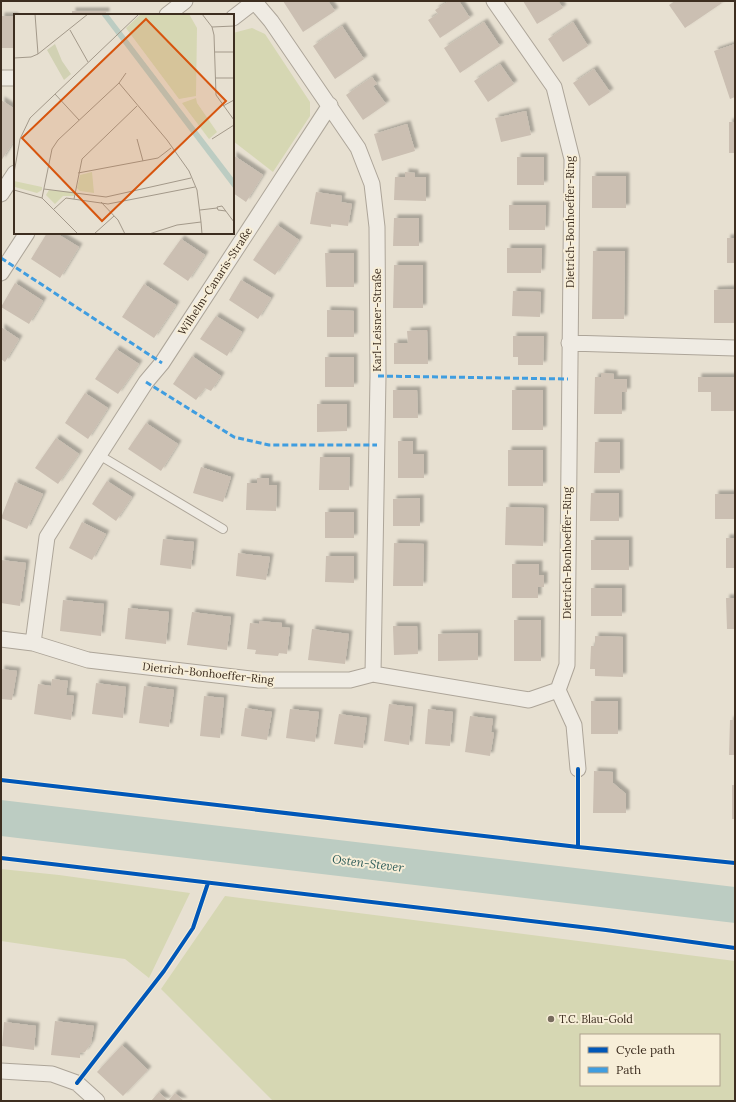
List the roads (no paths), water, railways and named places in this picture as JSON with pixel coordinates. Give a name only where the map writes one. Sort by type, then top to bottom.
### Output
[{"type":"street","points":[[168,14],[185,1]]},
{"type":"street","points":[[234,17],[254,1]]},
{"type":"street","name":"Karl-Leisner-Straße","points":[[254,1],[271,21],[330,105],[358,148],[372,184],[377,227],[377,445],[373,674]]},
{"type":"street","name":"Dietrich-Bonhoeffer-Ring","points":[[1,639],[33,643],[88,660],[259,680],[350,680],[373,674],[529,700],[558,690],[566,665],[572,159],[554,87],[494,1]]},
{"type":"street","points":[[1,78],[14,78]]},
{"type":"street","name":"Wilhelm-Canaris-Straße","points":[[33,643],[47,537],[98,455],[146,382],[162,363],[330,105]]},
{"type":"street","points":[[1,194],[14,174]]},
{"type":"street","points":[[1,273],[26,234]]},
{"type":"street","points":[[569,344],[735,348]]},
{"type":"street","points":[[558,690],[574,726],[578,769]]},
{"type":"street","points":[[1,1071],[52,1074],[77,1083],[97,1101]]},
{"type":"lane","points":[[98,455],[223,529]]},
{"type":"water","name":"Osten-Stever","points":[[1,800],[735,887],[735,923],[1,836]]},
{"type":"place","name":"T.C. Blau-Gold","points":[[551,1019]]}]
